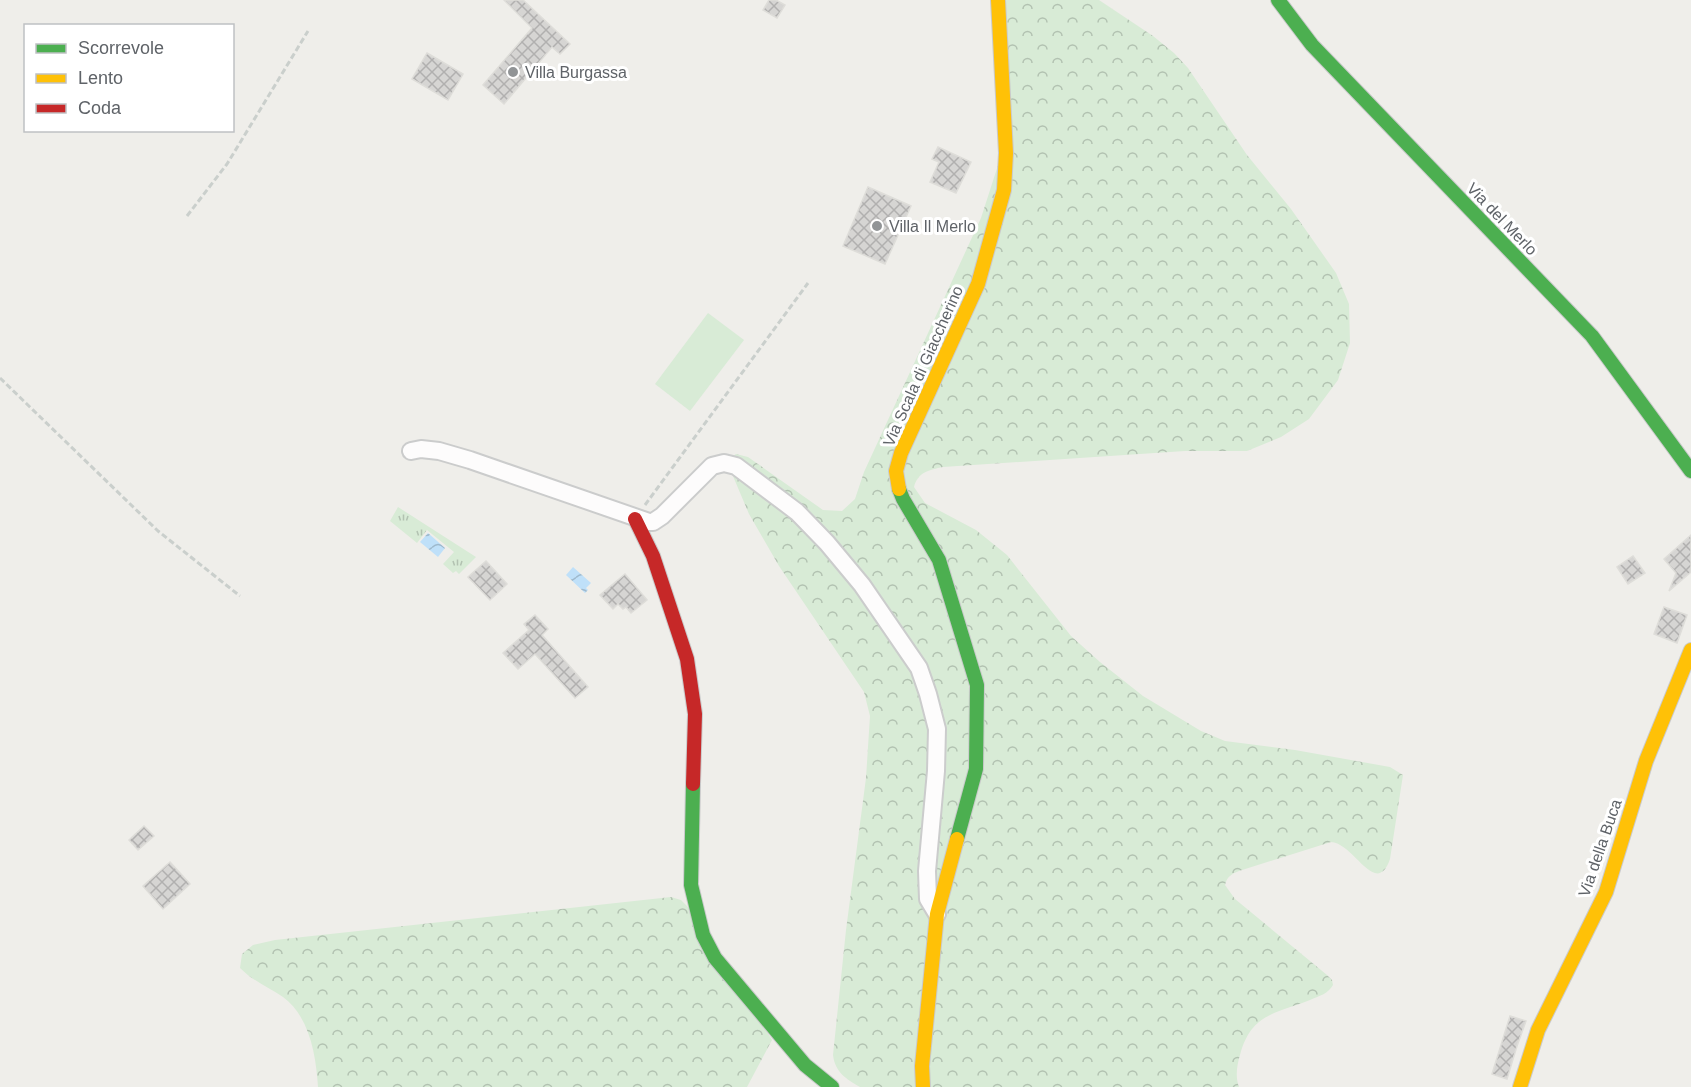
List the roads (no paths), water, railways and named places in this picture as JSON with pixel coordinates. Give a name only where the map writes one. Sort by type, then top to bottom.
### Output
[{"type":"street","name":"Via Scala di Giaccherino","points":[[922,1087],[922,1066],[937,914],[976,769],[977,685],[942,567],[903,499],[898,488],[896,471],[907,437],[978,284],[1003,197],[1006,153],[998,0]]},
{"type":"street","name":"Via del Merlo","points":[[1278,0],[1312,45],[1592,336],[1691,471]]},
{"type":"street","points":[[411,451],[439,450],[649,522],[658,520],[712,466],[729,464],[751,477],[797,512],[862,585],[919,668],[937,729],[927,880],[928,899],[937,914]]},
{"type":"street","points":[[635,519],[653,556],[687,659],[695,714],[691,885],[703,935],[716,958],[805,1065],[832,1087]]},
{"type":"street","name":"Via della Buca","points":[[1520,1087],[1538,1030],[1606,892],[1646,761],[1691,650]]},
{"type":"water","points":[[428,533],[445,548],[438,557],[420,542]]},
{"type":"water","points":[[573,567],[591,583],[585,593],[566,575]]},
{"type":"place","name":"Villa Burgassa","points":[[513,72]]},
{"type":"place","name":"Villa Il Merlo","points":[[877,226]]}]
